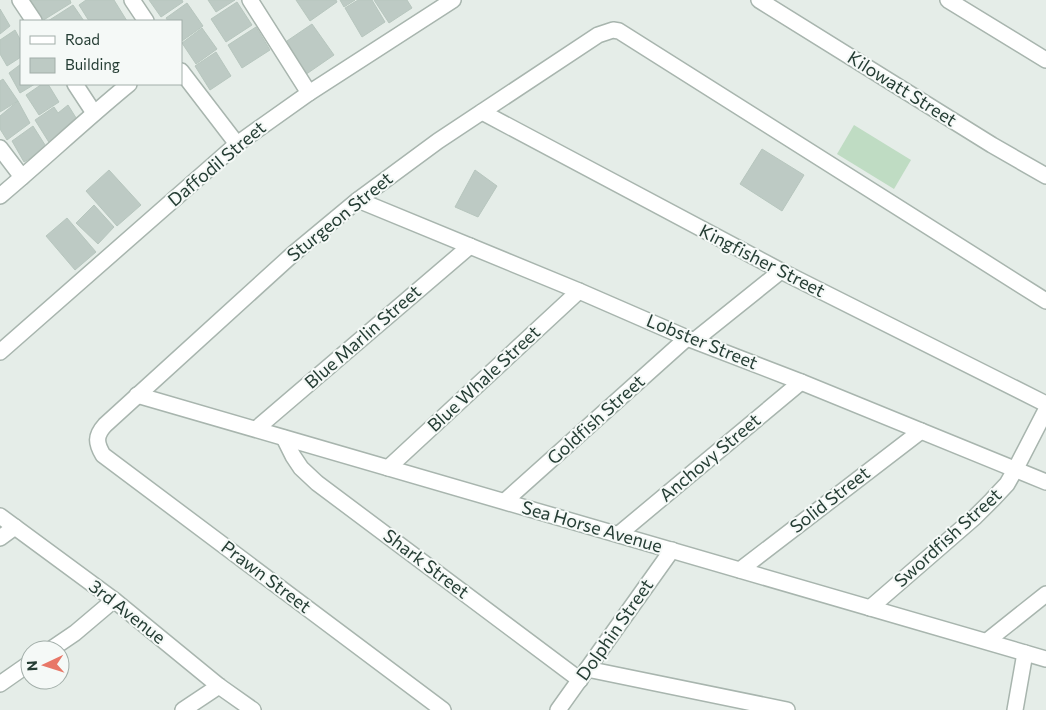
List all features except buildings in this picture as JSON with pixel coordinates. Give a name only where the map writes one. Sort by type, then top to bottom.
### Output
[{"type":"street","points":[[20,0],[33,20]]},
{"type":"street","points":[[132,0],[145,20]]},
{"type":"street","points":[[251,0],[309,93]]},
{"type":"street","name":"Daffodil Street","points":[[0,352],[237,144],[309,93],[453,0]]},
{"type":"street","name":"Kilowatt Street","points":[[759,0],[984,140],[1046,176]]},
{"type":"street","points":[[948,0],[1046,60]]},
{"type":"street","name":"Sturgeon Street","points":[[97,439],[99,432],[105,425],[293,254],[358,200],[438,141],[598,35],[613,30],[628,36],[1046,301]]},
{"type":"street","points":[[182,72],[237,144]]},
{"type":"street","points":[[76,85],[94,112]]},
{"type":"street","points":[[0,196],[94,112],[128,85]]},
{"type":"street","name":"Kingfisher Street","points":[[482,112],[780,272],[1046,404]]},
{"type":"street","points":[[0,148],[22,177]]},
{"type":"street","name":"Lobster Street","points":[[358,200],[691,339],[1046,482]]},
{"type":"street","name":"Blue Marlin Street","points":[[256,429],[470,246]]},
{"type":"street","name":"Goldfish Street","points":[[505,501],[691,339],[780,272]]},
{"type":"street","name":"Blue Whale Street","points":[[388,468],[579,291]]},
{"type":"street","name":"Anchovy Street","points":[[619,534],[801,382]]},
{"type":"street","name":"Sea Horse Avenue","points":[[138,395],[1046,659]]},
{"type":"street","name":"Swordfish Street","points":[[870,608],[975,517],[1007,484],[1046,410]]},
{"type":"street","name":"Solid Street","points":[[740,570],[921,431]]},
{"type":"street","name":"Shark Street","points":[[284,438],[301,468],[316,483],[583,674]]},
{"type":"street","name":"Prawn Street","points":[[97,439],[98,447],[103,454],[443,710]]},
{"type":"street","name":"3rd Avenue","points":[[0,516],[114,600],[219,686],[253,710]]},
{"type":"street","points":[[0,538],[16,527]]},
{"type":"street","name":"Dolphin Street","points":[[558,710],[672,550]]},
{"type":"street","points":[[987,641],[1046,594]]},
{"type":"street","points":[[64,640],[114,600]]},
{"type":"street","points":[[1015,710],[1024,653]]},
{"type":"street","points":[[0,684],[20,670]]},
{"type":"street","points":[[583,674],[787,710]]},
{"type":"street","points":[[183,710],[219,686]]},
{"type":"green space","points":[[854,125],[911,160],[894,189],[837,154]]}]
